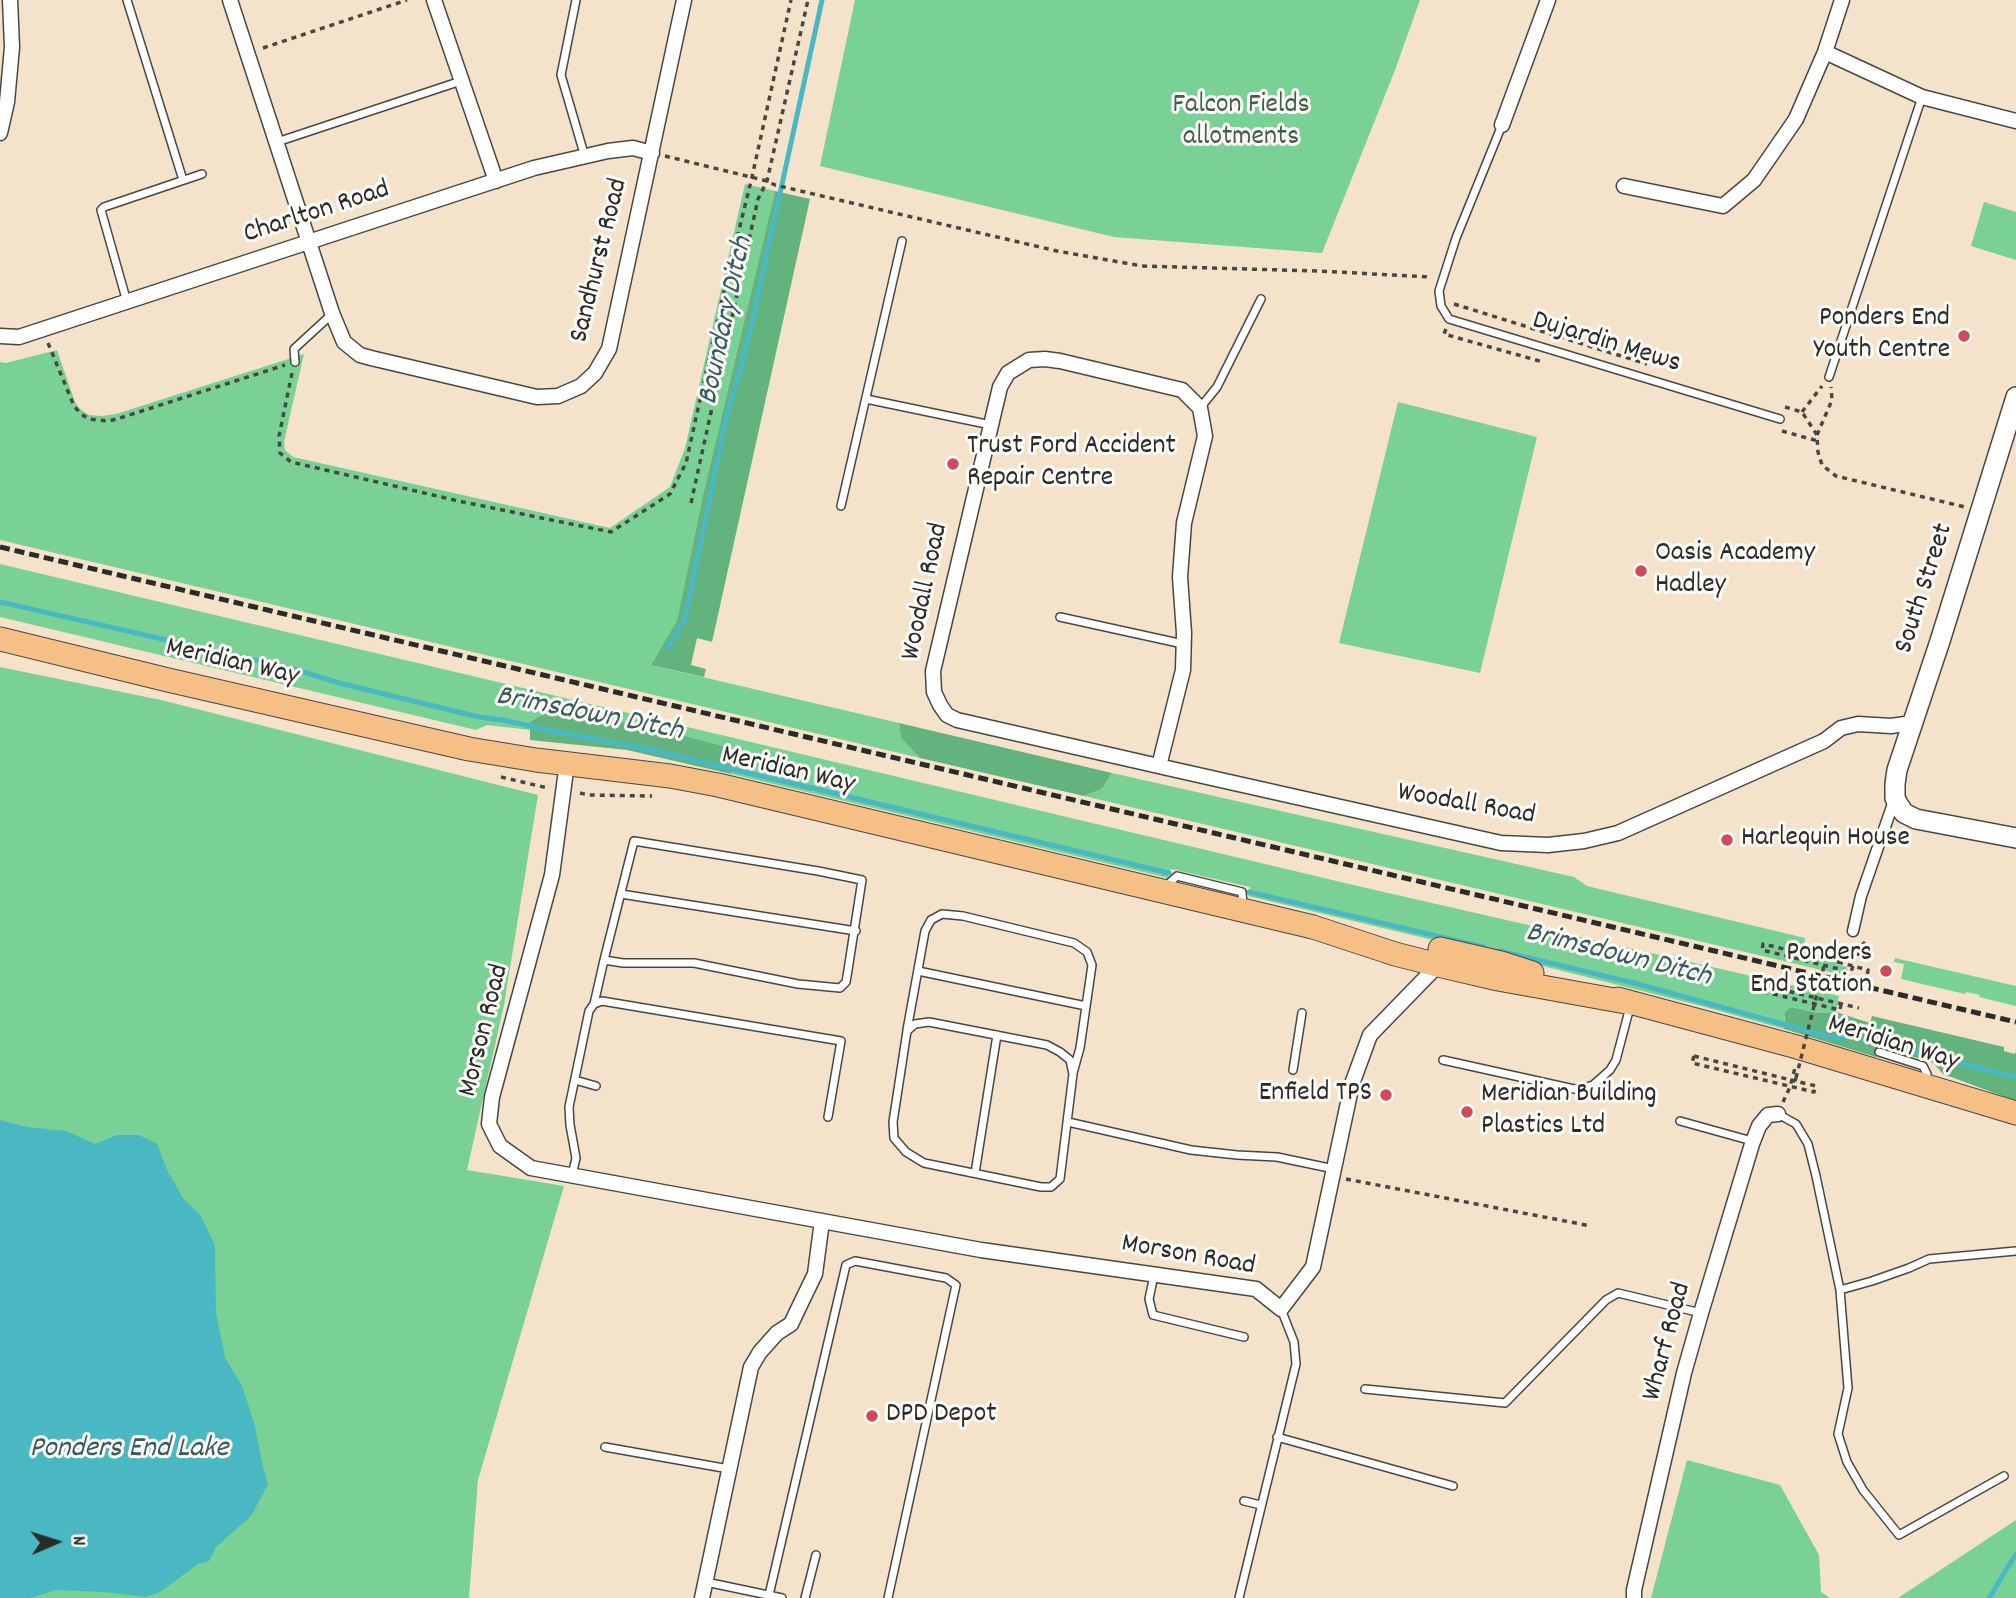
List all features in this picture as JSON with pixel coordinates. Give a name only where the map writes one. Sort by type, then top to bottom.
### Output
[{"type":"main road","name":"Meridian Way","points":[[0,639],[457,747],[718,785],[1312,927],[1400,940],[1501,963],[2016,1113]]},
{"type":"main road","name":"Meridian Way","points":[[1312,927],[1438,965],[1498,979],[1631,1003]]},
{"type":"street","points":[[0,134],[7,102],[12,47],[10,0]]},
{"type":"street","name":"Sandhurst Road","points":[[230,0],[332,313],[344,342],[360,355],[537,397],[558,396],[581,386],[595,373],[608,349],[684,0]]},
{"type":"street","points":[[433,0],[496,181]]},
{"type":"street","points":[[1502,125],[1548,0]]},
{"type":"street","points":[[1624,186],[1723,206],[1754,180],[1796,118],[1825,52],[1842,0]]},
{"type":"street","points":[[1825,52],[1922,97],[2016,121]]},
{"type":"street","name":"Charlton Road","points":[[0,336],[19,337],[534,168],[608,151],[633,148],[652,153]]},
{"type":"street","name":"Woodall Road","points":[[1200,408],[1182,390],[1060,361],[1029,360],[1008,373],[1000,387],[933,671],[934,692],[947,715],[957,720],[1501,843],[1548,845],[1584,841],[1618,833],[1824,741],[1841,728],[1858,724],[1891,726],[1912,723]]},
{"type":"street","name":"South Street","points":[[1895,798],[1897,769],[2016,397]]},
{"type":"street","points":[[1159,766],[1183,670],[1180,577],[1184,523],[1205,436],[1200,408]]},
{"type":"street","name":"Morson Road","points":[[567,763],[552,875],[492,1097],[489,1124],[500,1146],[531,1168],[981,1250],[1256,1289],[1282,1309],[1313,1266],[1353,1084],[1370,1035],[1438,965]]},
{"type":"street","points":[[1895,798],[1904,813],[1916,819],[2016,838]]},
{"type":"street","points":[[1853,931],[1861,896],[1895,798]]},
{"type":"street","name":"Wharf Road","points":[[1634,1598],[1684,1374],[1701,1313],[1759,1126],[1768,1115],[1778,1114]]},
{"type":"street","points":[[702,1598],[751,1367],[777,1333],[791,1324],[800,1306],[814,1274],[822,1221]]},
{"type":"lane","points":[[127,0],[183,180]]},
{"type":"lane","points":[[576,0],[561,75],[585,157]]},
{"type":"lane","points":[[277,142],[461,81]]},
{"type":"lane","points":[[1829,377],[1922,97]]},
{"type":"lane","points":[[1439,291],[1456,238],[1502,125]]},
{"type":"lane","points":[[127,302],[101,210],[202,174]]},
{"type":"lane","points":[[841,506],[901,241]]},
{"type":"lane","name":"Dujardin Mews","points":[[1439,291],[1441,306],[1449,319],[1780,419]]},
{"type":"lane","points":[[1200,408],[1217,387],[1261,299]]},
{"type":"lane","points":[[295,362],[294,349],[332,313]]},
{"type":"lane","points":[[866,399],[991,425]]},
{"type":"lane","points":[[1060,617],[1184,644]]},
{"type":"lane","points":[[572,1176],[576,1158],[569,1107],[589,1011],[594,1003],[604,960],[634,841],[862,880],[846,982],[840,988],[798,984],[694,964],[623,963],[604,960]]},
{"type":"lane","points":[[621,894],[856,930]]},
{"type":"lane","points":[[942,914],[963,916],[1074,943],[1087,951],[1092,965],[1086,1006],[1073,1074],[1060,1179],[1051,1187],[924,1163],[906,1152],[894,1138],[893,1122],[907,1031],[925,931],[931,920],[942,914]]},
{"type":"lane","points":[[918,971],[1086,1006]]},
{"type":"lane","points":[[594,1003],[603,1001],[841,1041],[828,1117]]},
{"type":"lane","points":[[1443,1060],[1574,1088],[1593,1085],[1602,1079],[1616,1060],[1631,1003]]},
{"type":"lane","points":[[1293,1070],[1302,1013]]},
{"type":"lane","points":[[907,1031],[915,1024],[929,1022],[1047,1045],[1070,1060],[1073,1074]]},
{"type":"lane","points":[[975,1174],[997,1035]]},
{"type":"lane","points":[[1879,1052],[1923,1066],[1927,1074],[1924,1086]]},
{"type":"lane","points":[[575,1080],[596,1086]]},
{"type":"lane","points":[[1778,1114],[1797,1124],[1808,1144],[1840,1290],[1847,1388],[1838,1434],[1847,1462],[1863,1490],[1899,1535],[2004,1476]]},
{"type":"lane","points":[[1680,1121],[1753,1142]]},
{"type":"lane","points":[[1068,1122],[1191,1150],[1277,1157],[1334,1169]]},
{"type":"lane","points":[[1840,1290],[1871,1282],[1929,1259],[2016,1251]]},
{"type":"lane","points":[[769,1595],[846,1265],[855,1261],[946,1278],[956,1285],[888,1598]]},
{"type":"lane","points":[[1154,1275],[1149,1299],[1153,1315],[1244,1337]]},
{"type":"lane","points":[[1365,1388],[1505,1403],[1606,1300],[1618,1293],[1701,1313]]},
{"type":"lane","points":[[1238,1598],[1296,1364],[1294,1342],[1282,1309]]},
{"type":"lane","points":[[1277,1437],[1453,1486]]},
{"type":"lane","points":[[605,1447],[730,1469]]},
{"type":"lane","points":[[1244,1501],[1261,1505]]},
{"type":"lane","points":[[805,1598],[816,1555]]},
{"type":"lane","points":[[706,1582],[782,1598]]},
{"type":"path","points":[[247,53],[407,0]]},
{"type":"path","points":[[691,503],[758,199],[767,180],[808,0]]},
{"type":"path","points":[[652,153],[767,180],[775,185],[1057,251],[1142,266],[1430,276],[1439,291],[1453,303],[1647,364]]},
{"type":"path","points":[[1802,412],[1829,377]]},
{"type":"path","points":[[1829,377],[1832,400],[1817,435],[1822,466],[1836,476],[1980,510]]},
{"type":"path","points":[[1776,404],[1802,412],[1817,435]]},
{"type":"path","points":[[589,795],[599,795]]},
{"type":"path","points":[[1837,962],[1841,950],[1866,956],[1867,947],[1853,931]]},
{"type":"path","points":[[1853,966],[1851,972],[1846,971],[1762,950],[1763,944],[1837,962],[1853,966],[1868,970]]},
{"type":"path","points":[[1867,976],[1870,963]]},
{"type":"path","points":[[1795,1081],[1824,965]]},
{"type":"path","points":[[1840,1004],[1840,1010],[1752,989],[1754,983],[1859,1008]]},
{"type":"path","points":[[1694,1056],[1816,1086],[1814,1093],[1789,1086],[1692,1063],[1694,1056]]},
{"type":"path","points":[[1789,1086],[1795,1068]]},
{"type":"path","points":[[1350,1179],[1591,1226]]},
{"type":"green space","name":"Falcon Fields allotments","points":[[855,0],[1420,0],[1322,253],[1114,237],[820,166]]},
{"type":"green space","points":[[745,184],[775,191],[703,495],[677,622],[651,665],[899,723],[901,738],[920,758],[0,540],[0,362],[6,363],[57,350],[75,402],[89,415],[102,416],[116,414],[304,354],[284,442],[285,450],[293,457],[610,528],[670,487],[685,448]]},
{"type":"green space","points":[[775,191],[810,199],[712,642],[697,638],[691,665],[706,669],[704,677],[651,665],[677,621],[703,495]]},
{"type":"green space","points":[[1984,202],[2016,212],[2016,260],[1971,246]]},
{"type":"green space","points":[[1398,402],[1537,437],[1480,673],[1339,643]]},
{"type":"green space","points":[[0,564],[1362,887],[1839,996],[1836,1012],[1818,1013],[1791,1007],[1784,1018],[1784,1029],[1559,970],[1248,896],[1250,887],[1171,869],[1168,878],[731,774],[733,757],[649,727],[545,713],[530,722],[530,730],[487,725],[476,730],[0,617]]},
{"type":"green space","points":[[0,667],[161,700],[538,795],[504,1005],[467,1170],[564,1186],[478,1480],[469,1598],[0,1598]]},
{"type":"green space","points":[[545,713],[649,727],[722,746],[733,757],[731,774],[627,750],[530,740],[530,722]]},
{"type":"green space","points":[[899,723],[1112,773],[1102,789],[1084,796],[920,758],[901,738]]},
{"type":"green space","points":[[1112,773],[1574,877],[1587,886],[1805,938],[1803,951],[1836,959],[1836,964],[1847,967],[1846,974],[1864,980],[1084,796],[1102,789]]},
{"type":"green space","points":[[1895,958],[2016,986],[2016,1006],[1979,997],[1980,995],[1901,979],[1904,964],[1894,962]]},
{"type":"green space","points":[[1791,1007],[1818,1013],[1836,1012],[1870,1023],[1872,1016],[2004,1047],[2004,1051],[2015,1054],[2016,1051],[2016,1101],[1943,1074],[1933,1063],[1880,1046],[1876,1057],[1784,1029],[1785,1012]]},
{"type":"green space","points":[[1687,1460],[1780,1485],[1819,1555],[1821,1592],[1830,1598],[1651,1598]]},
{"type":"green space","points":[[2016,1520],[2016,1598],[1898,1598]]},
{"type":"water","name":"Ponders End Lake","points":[[0,1120],[27,1127],[66,1131],[95,1144],[117,1135],[139,1135],[157,1144],[167,1170],[183,1198],[201,1216],[215,1246],[216,1313],[225,1358],[242,1386],[255,1426],[268,1484],[251,1516],[216,1547],[209,1561],[198,1564],[160,1592],[145,1597],[56,1590],[30,1598],[0,1598]]},
{"type":"waterway","name":"Boundary Ditch","points":[[668,647],[685,619],[725,424],[748,341],[822,0]]},
{"type":"waterway","name":"Brimsdown Ditch","points":[[0,602],[294,669],[339,683],[479,717],[647,749],[1169,873]]},
{"type":"waterway","name":"Brimsdown Ditch","points":[[1249,892],[1484,947]]},
{"type":"waterway","name":"Brimsdown Ditch","points":[[1500,951],[1634,983],[1837,1039],[1853,1037],[2016,1077]]},
{"type":"waterway","points":[[1989,1598],[2016,1554]]},
{"type":"railway","points":[[0,547],[2016,1022]]},
{"type":"place","name":"Ponders End Youth Centre","points":[[1964,336]]},
{"type":"place","name":"Trust Ford Accident Repair Centre","points":[[953,464]]},
{"type":"place","name":"Oasis Academy Hadley","points":[[1641,571]]},
{"type":"place","name":"Harlequin House","points":[[1727,840]]},
{"type":"place","name":"Ponders End Station","points":[[1886,971]]},
{"type":"place","name":"Enfield TPS","points":[[1386,1095]]},
{"type":"place","name":"Meridian Building Plastics Ltd","points":[[1467,1112]]},
{"type":"place","name":"DPD Depot","points":[[872,1416]]}]
